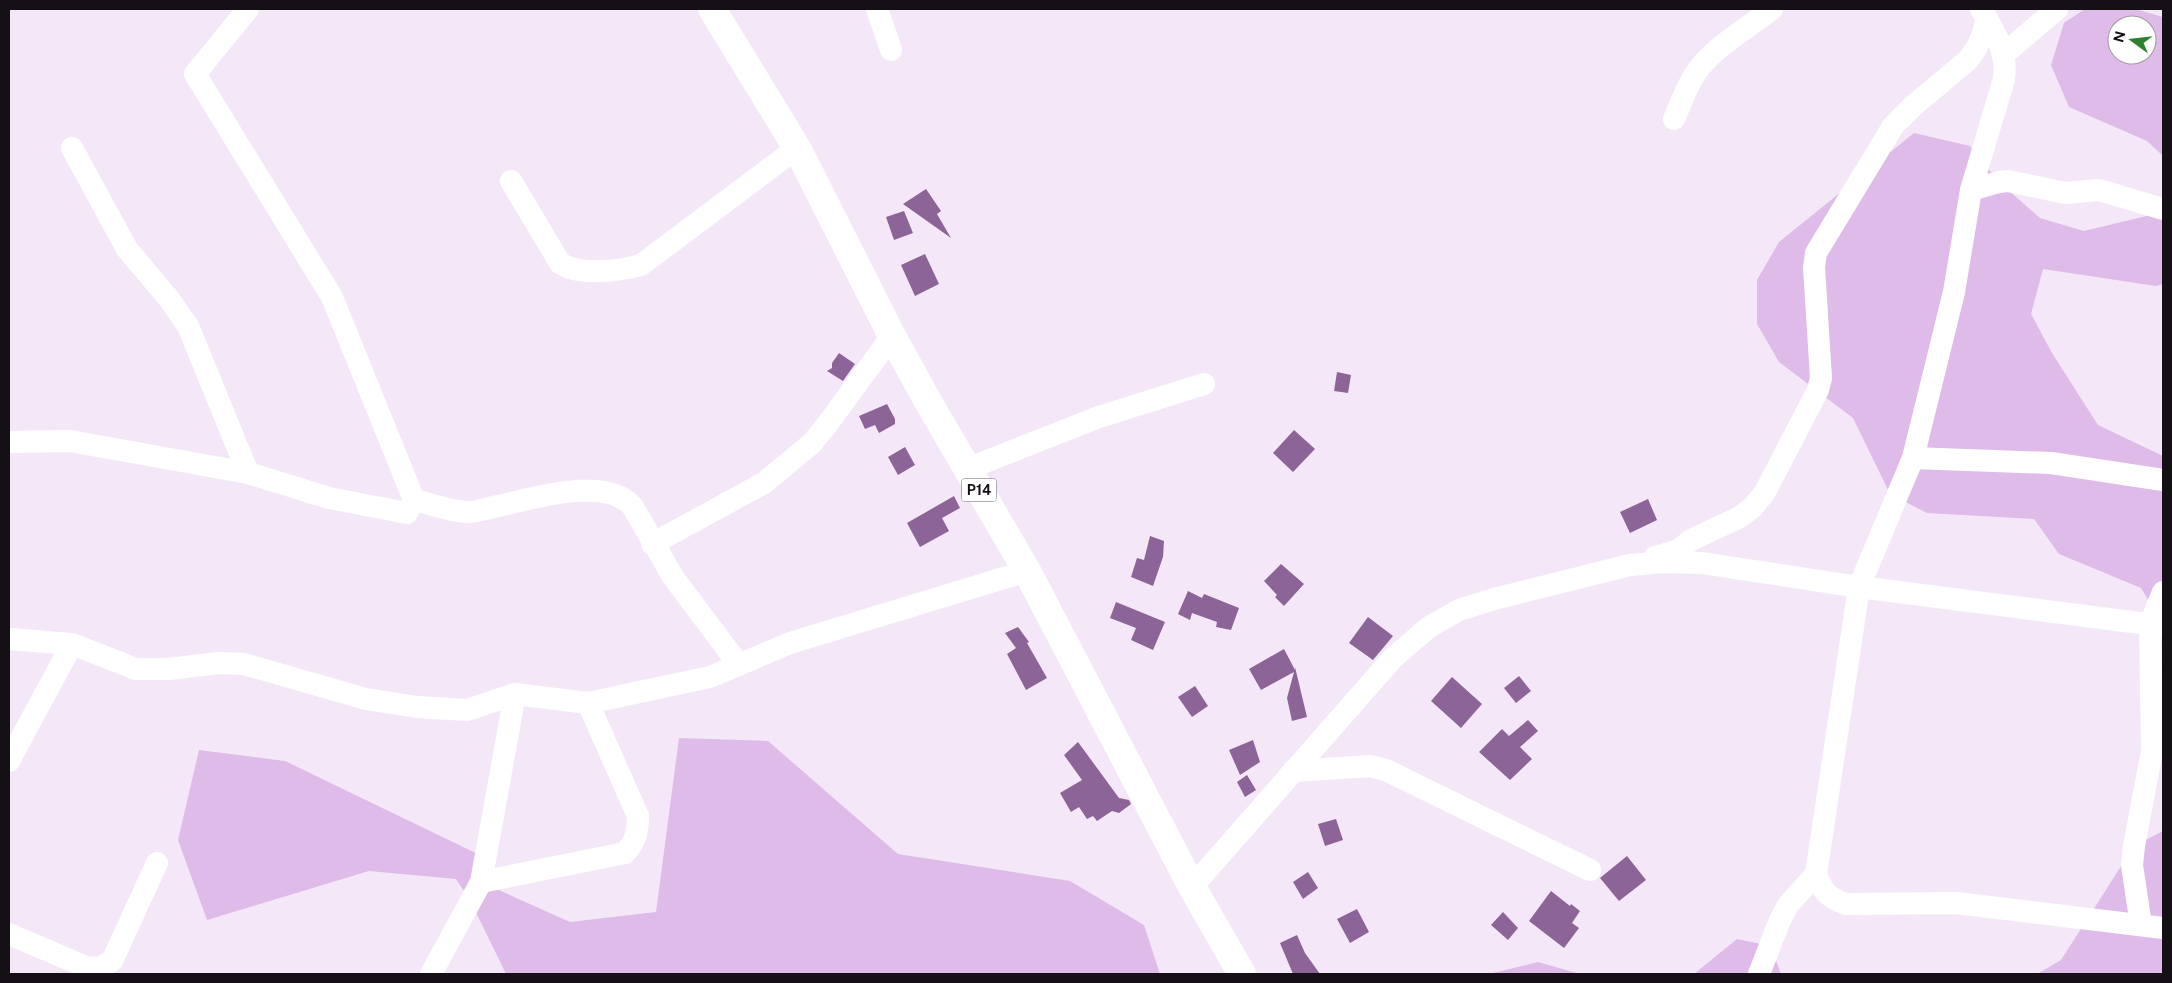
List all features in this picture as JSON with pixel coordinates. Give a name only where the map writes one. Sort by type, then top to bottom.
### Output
[{"type":"main road","name":"P14","points":[[712,9],[797,148],[892,336],[1027,571],[1192,887],[1242,974]]},
{"type":"street","points":[[248,9],[196,74],[332,298],[414,500]]},
{"type":"street","points":[[876,9],[891,50]]},
{"type":"street","points":[[1674,119],[1691,80],[1700,67],[1713,54],[1772,9]]},
{"type":"street","points":[[2004,54],[2057,9]]},
{"type":"street","points":[[1984,14],[2004,54],[2006,66],[2004,78],[1971,190],[1954,292],[1913,458],[1859,587],[1816,874],[1821,888],[1831,898],[1846,904],[1956,903],[2152,927],[2132,865],[2152,751],[2156,625],[2163,592]]},
{"type":"street","points":[[1192,887],[1393,658],[1430,627],[1459,610],[1494,599],[1630,565],[1679,550],[1691,540],[1740,517],[1753,507],[1765,492],[1818,390],[1821,378],[1814,267],[1816,253],[1893,126],[1913,106],[1968,60],[1979,43],[1984,14]]},
{"type":"street","points":[[72,148],[127,249],[170,299],[188,326],[248,473]]},
{"type":"street","points":[[511,181],[560,264],[568,269],[577,271],[627,269],[641,265],[797,148]]},
{"type":"street","points":[[1971,190],[2008,181],[2065,193],[2099,190],[2163,210]]},
{"type":"street","points":[[652,544],[764,483],[811,444],[892,336]]},
{"type":"street","points":[[967,469],[1099,417],[1204,384]]},
{"type":"street","points":[[9,442],[70,441],[248,473],[330,498],[407,513],[414,500]]},
{"type":"street","points":[[1913,458],[2050,463],[2163,480]]},
{"type":"street","points":[[414,500],[468,512],[588,490],[614,494],[627,500],[633,507],[652,544],[673,577],[739,665]]},
{"type":"street","points":[[1630,565],[1664,562],[1702,564],[1859,587],[2156,625]]},
{"type":"street","points":[[9,639],[72,644],[136,670],[169,669],[218,663],[244,664],[366,699],[418,707],[467,710],[515,694],[588,703],[710,677],[790,643],[1027,571]]},
{"type":"street","points":[[9,761],[72,644]]},
{"type":"street","points":[[430,974],[481,882],[515,694]]},
{"type":"street","points":[[481,882],[625,853],[633,844],[638,831],[638,816],[588,703]]},
{"type":"street","points":[[1293,771],[1370,766],[1386,770],[1590,870]]},
{"type":"street","points":[[9,934],[86,967],[99,968],[112,961],[157,863]]},
{"type":"street","points":[[1759,974],[1780,920],[1788,905],[1816,874]]},
{"type":"shaded area","points":[[2085,9],[2135,9],[2156,15],[2107,15],[2107,65],[2157,65],[2157,15],[2163,17],[2163,156],[2147,141],[2069,107],[2051,65],[2064,23]]},
{"type":"shaded area","points":[[1914,133],[1970,146],[1999,182],[2040,218],[2084,231],[2163,212],[2163,284],[2156,286],[2043,269],[2031,314],[2052,353],[2098,425],[2163,456],[2163,625],[2141,588],[2059,554],[2034,519],[1927,513],[1890,494],[1853,418],[1779,362],[1757,324],[1757,280],[1779,242]]},
{"type":"shaded area","points":[[679,738],[768,741],[898,854],[1070,881],[1144,925],[1160,974],[506,974],[471,902],[456,879],[369,871],[207,920],[178,840],[199,750],[285,761],[486,858],[481,882],[570,922],[656,912]]},
{"type":"shaded area","points":[[2163,831],[2163,974],[2037,974],[2061,960],[2134,846]]},
{"type":"shaded area","points":[[1737,939],[1771,946],[1781,974],[1694,974]]},
{"type":"shaded area","points":[[1538,962],[1580,974],[1489,974]]},
{"type":"building","points":[[926,189],[941,211],[937,214],[951,238],[903,204]]},
{"type":"building","points":[[904,211],[913,233],[894,240],[886,217]]},
{"type":"building","points":[[925,254],[939,284],[915,296],[901,265]]},
{"type":"building","points":[[839,353],[855,364],[843,381],[827,371],[832,368],[832,363]]},
{"type":"building","points":[[1337,372],[1351,375],[1348,393],[1334,391]]},
{"type":"building","points":[[887,404],[895,419],[895,424],[879,433],[875,425],[865,429],[859,416]]},
{"type":"building","points":[[1294,430],[1315,449],[1293,472],[1273,453]]},
{"type":"building","points":[[905,447],[915,465],[898,475],[888,457]]},
{"type":"building","points":[[954,496],[960,508],[942,518],[949,531],[920,547],[907,523]]},
{"type":"building","points":[[1648,499],[1657,520],[1630,533],[1620,512]]},
{"type":"building","points":[[1150,536],[1164,541],[1163,557],[1153,586],[1131,577],[1137,558],[1144,560]]},
{"type":"building","points":[[1281,564],[1304,584],[1284,606],[1264,581]]},
{"type":"building","points":[[1188,591],[1202,598],[1204,594],[1239,608],[1231,630],[1216,627],[1217,622],[1192,613],[1190,620],[1178,614]]},
{"type":"building","points":[[1116,602],[1165,622],[1153,650],[1131,640],[1136,628],[1110,618]]},
{"type":"building","points":[[1368,617],[1393,636],[1373,660],[1349,643]]},
{"type":"building","points":[[1018,627],[1029,642],[1027,643],[1047,678],[1026,690],[1007,654],[1016,648],[1005,633]]},
{"type":"building","points":[[1284,649],[1295,670],[1295,667],[1307,717],[1292,721],[1287,698],[1294,672],[1261,690],[1249,669]]},
{"type":"building","points":[[1519,676],[1531,691],[1516,703],[1504,688]]},
{"type":"building","points":[[1452,677],[1482,704],[1461,728],[1431,701]]},
{"type":"building","points":[[1195,686],[1208,706],[1192,717],[1178,697]]},
{"type":"building","points":[[1528,720],[1538,731],[1520,747],[1532,759],[1510,780],[1479,752],[1502,729],[1509,736]]},
{"type":"building","points":[[1253,740],[1260,762],[1240,775],[1229,750]]},
{"type":"building","points":[[1078,742],[1119,798],[1129,800],[1131,804],[1119,813],[1112,811],[1097,821],[1093,816],[1087,819],[1079,807],[1071,812],[1060,793],[1082,780],[1064,755]]},
{"type":"building","points":[[1247,775],[1256,790],[1245,797],[1237,782]]},
{"type":"building","points":[[1336,819],[1343,840],[1325,846],[1318,824]]},
{"type":"building","points":[[1627,856],[1646,880],[1619,901],[1600,878]]},
{"type":"building","points":[[1308,872],[1318,888],[1303,899],[1293,882]]},
{"type":"building","points":[[1551,891],[1570,906],[1571,904],[1580,911],[1572,923],[1579,928],[1564,948],[1529,921]]},
{"type":"building","points":[[1357,909],[1369,932],[1350,943],[1337,919]]},
{"type":"building","points":[[1503,912],[1518,928],[1508,940],[1491,925]]},
{"type":"building","points":[[1297,935],[1305,953],[1320,974],[1293,974],[1280,943]]}]
